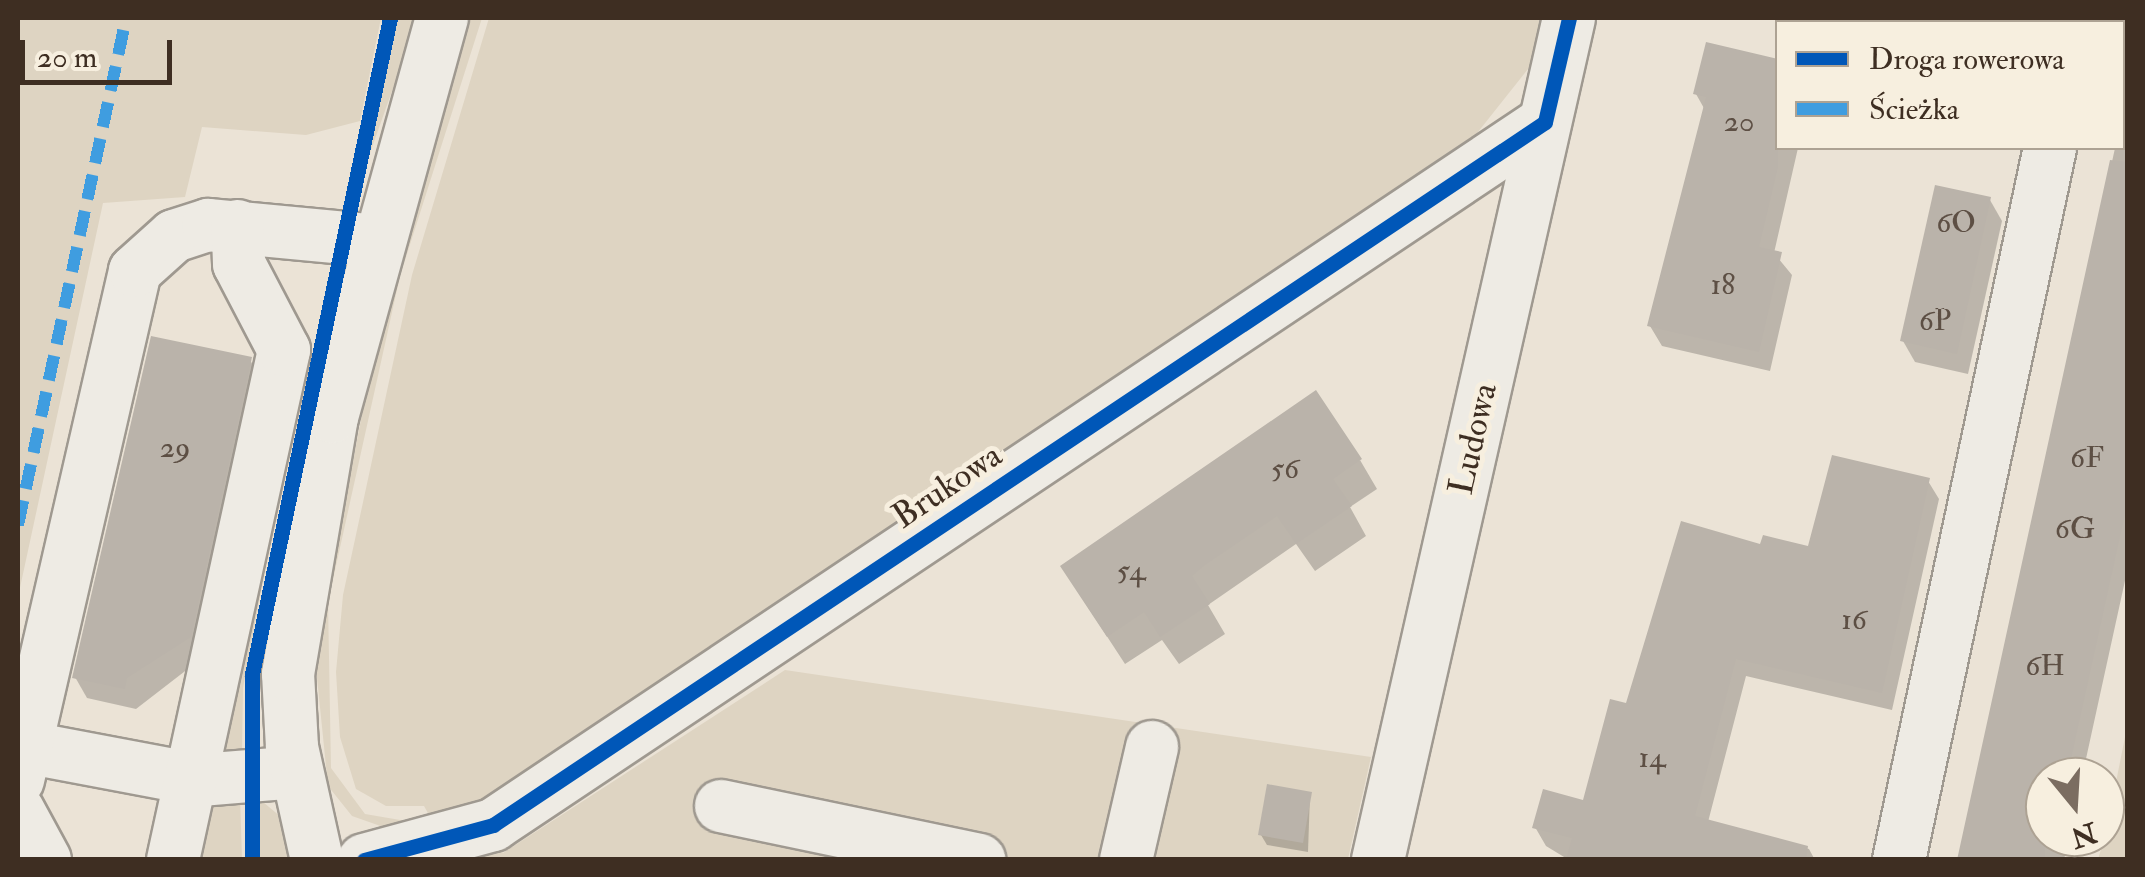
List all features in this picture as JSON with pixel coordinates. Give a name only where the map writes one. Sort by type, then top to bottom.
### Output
[{"type":"street","points":[[317,860],[297,772],[288,674],[332,417],[377,242],[442,18]]},
{"type":"street","name":"Ludowa","points":[[1378,860],[1569,18]]},
{"type":"street","name":"Brukowa","points":[[364,860],[484,831],[1545,122]]},
{"type":"street","points":[[1899,860],[2050,150]]},
{"type":"street","points":[[297,772],[188,779],[21,763],[128,285],[174,236],[238,226],[377,242]]},
{"type":"street","points":[[172,860],[284,350],[239,264],[238,226]]},
{"type":"street","points":[[1126,860],[1152,747]]},
{"type":"street","points":[[721,806],[980,860]]},
{"type":"street","points":[[18,810],[45,860]]},
{"type":"shaded area","points":[[18,18],[381,18],[360,121],[306,135],[202,127],[185,197],[103,203],[18,597]]},
{"type":"shaded area","points":[[396,18],[418,18],[365,167]]},
{"type":"shaded area","points":[[464,18],[482,18],[400,276],[328,602],[331,768],[365,814],[406,821],[389,829],[352,816],[328,786],[315,658],[379,326]]},
{"type":"shaded area","points":[[489,18],[1548,18],[1540,54],[1474,137],[468,817],[434,824],[424,806],[386,806],[356,789],[340,737],[336,672],[343,595],[412,275]]},
{"type":"shaded area","points":[[289,440],[243,688],[242,754],[219,757]]},
{"type":"shaded area","points":[[785,670],[1371,757],[1348,859],[467,860],[499,845],[503,853]]},
{"type":"shaded area","points":[[2127,727],[2127,859],[2098,859],[2125,857],[2125,757],[2121,757]]},
{"type":"shaded area","points":[[210,797],[240,797],[242,859],[197,860]]},
{"type":"shaded area","points":[[257,797],[281,817],[289,859],[258,859]]},
{"type":"building","points":[[1706,42],[1775,58],[1778,167],[1759,247],[1782,252],[1759,352],[1647,326],[1706,97],[1693,94]]},
{"type":"building","points":[[2110,160],[2128,162],[2128,500],[2071,757],[2025,757],[2025,857],[2045,860],[1957,860]]},
{"type":"building","points":[[1935,185],[1991,197],[1957,354],[1900,341]]},
{"type":"building","points":[[151,336],[252,357],[191,637],[127,678],[125,689],[72,678]]},
{"type":"building","points":[[1316,390],[1362,459],[1333,479],[1352,506],[1296,544],[1277,516],[1192,576],[1210,604],[1160,637],[1144,612],[1107,637],[1060,566]]},
{"type":"building","points":[[1832,455],[1930,478],[1882,693],[1736,659],[1695,816],[1808,846],[1806,860],[1566,860],[1572,838],[1532,828],[1543,789],[1583,800],[1610,699],[1626,703],[1681,521],[1760,544],[1763,535],[1808,546]]},
{"type":"building","points":[[1267,784],[1312,792],[1303,843],[1258,835]]},
{"type":"marked path","points":[[18,525],[126,18]]},
{"type":"cycle path","points":[[252,860],[252,674],[390,18]]},
{"type":"cycle path","points":[[364,860],[493,825],[1545,122],[1569,18]]}]
